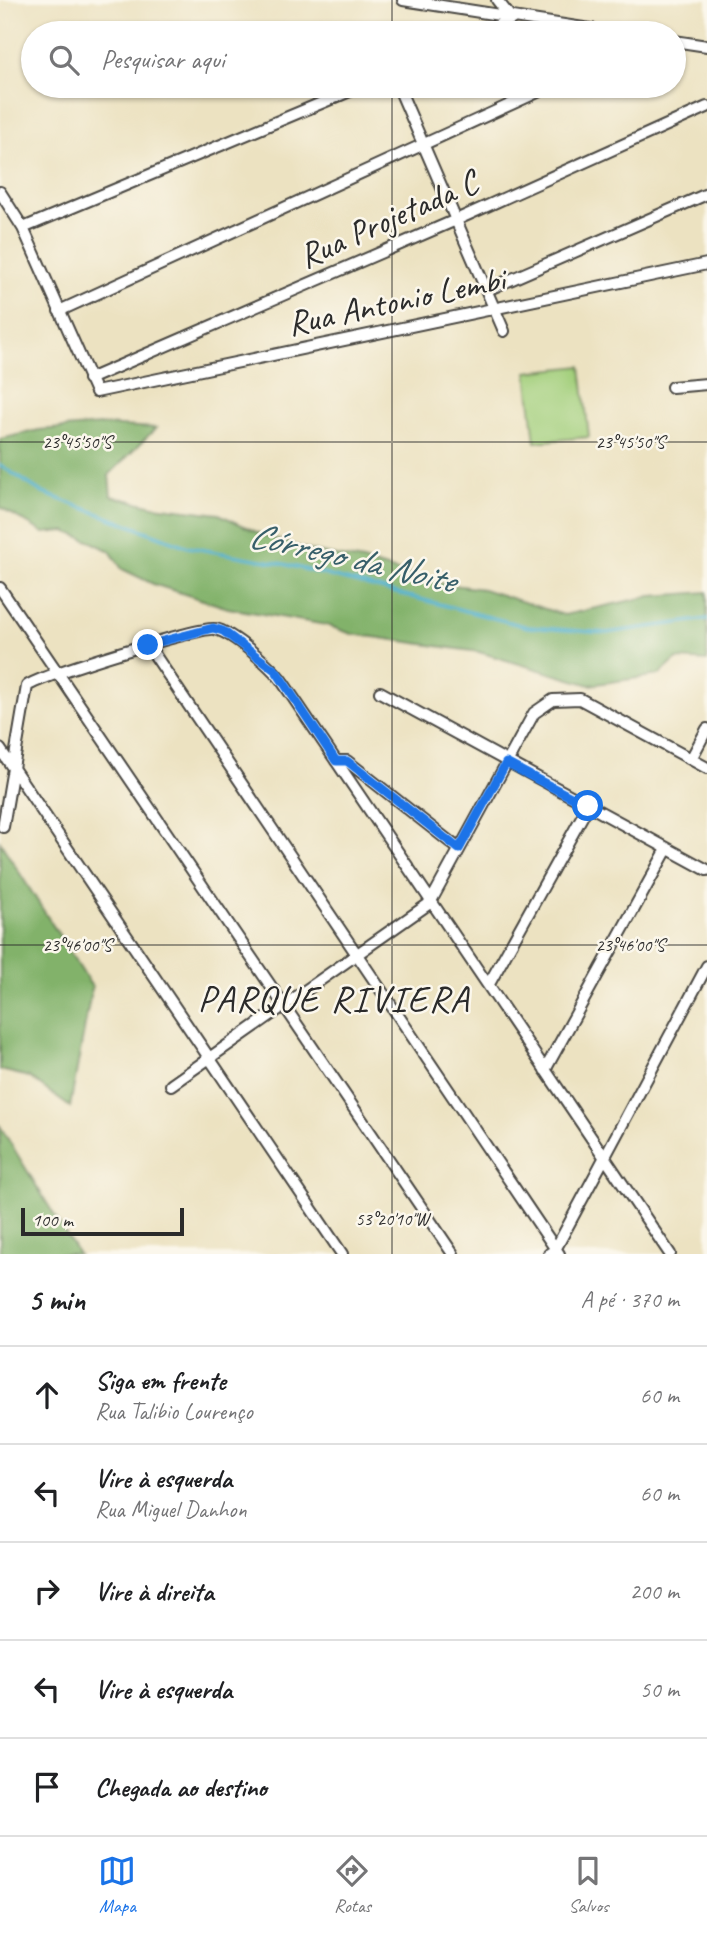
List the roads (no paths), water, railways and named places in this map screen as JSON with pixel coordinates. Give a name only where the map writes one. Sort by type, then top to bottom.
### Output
[{"type":"street","points":[[403,0],[527,21]]},
{"type":"street","points":[[497,0],[512,19]]},
{"type":"street","points":[[507,21],[512,19]]},
{"type":"street","points":[[686,43],[707,46]]},
{"type":"street","points":[[23,228],[333,98]]},
{"type":"street","points":[[403,98],[504,331]]},
{"type":"street","points":[[59,311],[524,98]]},
{"type":"street","name":"Rua Projetada C","points":[[89,379],[127,365],[707,107]]},
{"type":"street","points":[[0,192],[23,228],[89,379]]},
{"type":"street","points":[[487,290],[707,194]]},
{"type":"street","name":"Rua Antonio Lembi","points":[[89,379],[96,392],[707,264]]},
{"type":"street","points":[[127,365],[135,384]]},
{"type":"street","points":[[672,387],[707,384]]},
{"type":"street","points":[[0,588],[453,1254]]},
{"type":"street","points":[[3,827],[27,685],[56,673],[148,645],[213,628],[223,631],[276,671],[430,903],[489,984],[670,1254]]},
{"type":"street","points":[[148,645],[554,1253],[707,966]]},
{"type":"street","points":[[380,692],[506,763],[707,870]]},
{"type":"street","points":[[171,1084],[430,903],[534,713],[553,700],[580,699],[707,768]]},
{"type":"street","points":[[691,759],[707,729]]},
{"type":"street","points":[[0,749],[342,1254]]},
{"type":"street","points":[[336,761],[347,761],[459,849]]},
{"type":"street","points":[[489,984],[588,806]]},
{"type":"street","points":[[545,1070],[667,849]]},
{"type":"waterway","name":"Córrego da Noite","points":[[0,465],[43,493],[188,547],[284,564],[528,627],[606,633],[707,619]]},
{"type":"district","name":"PARQUE RIVIERA","points":[[334,998]]}]
